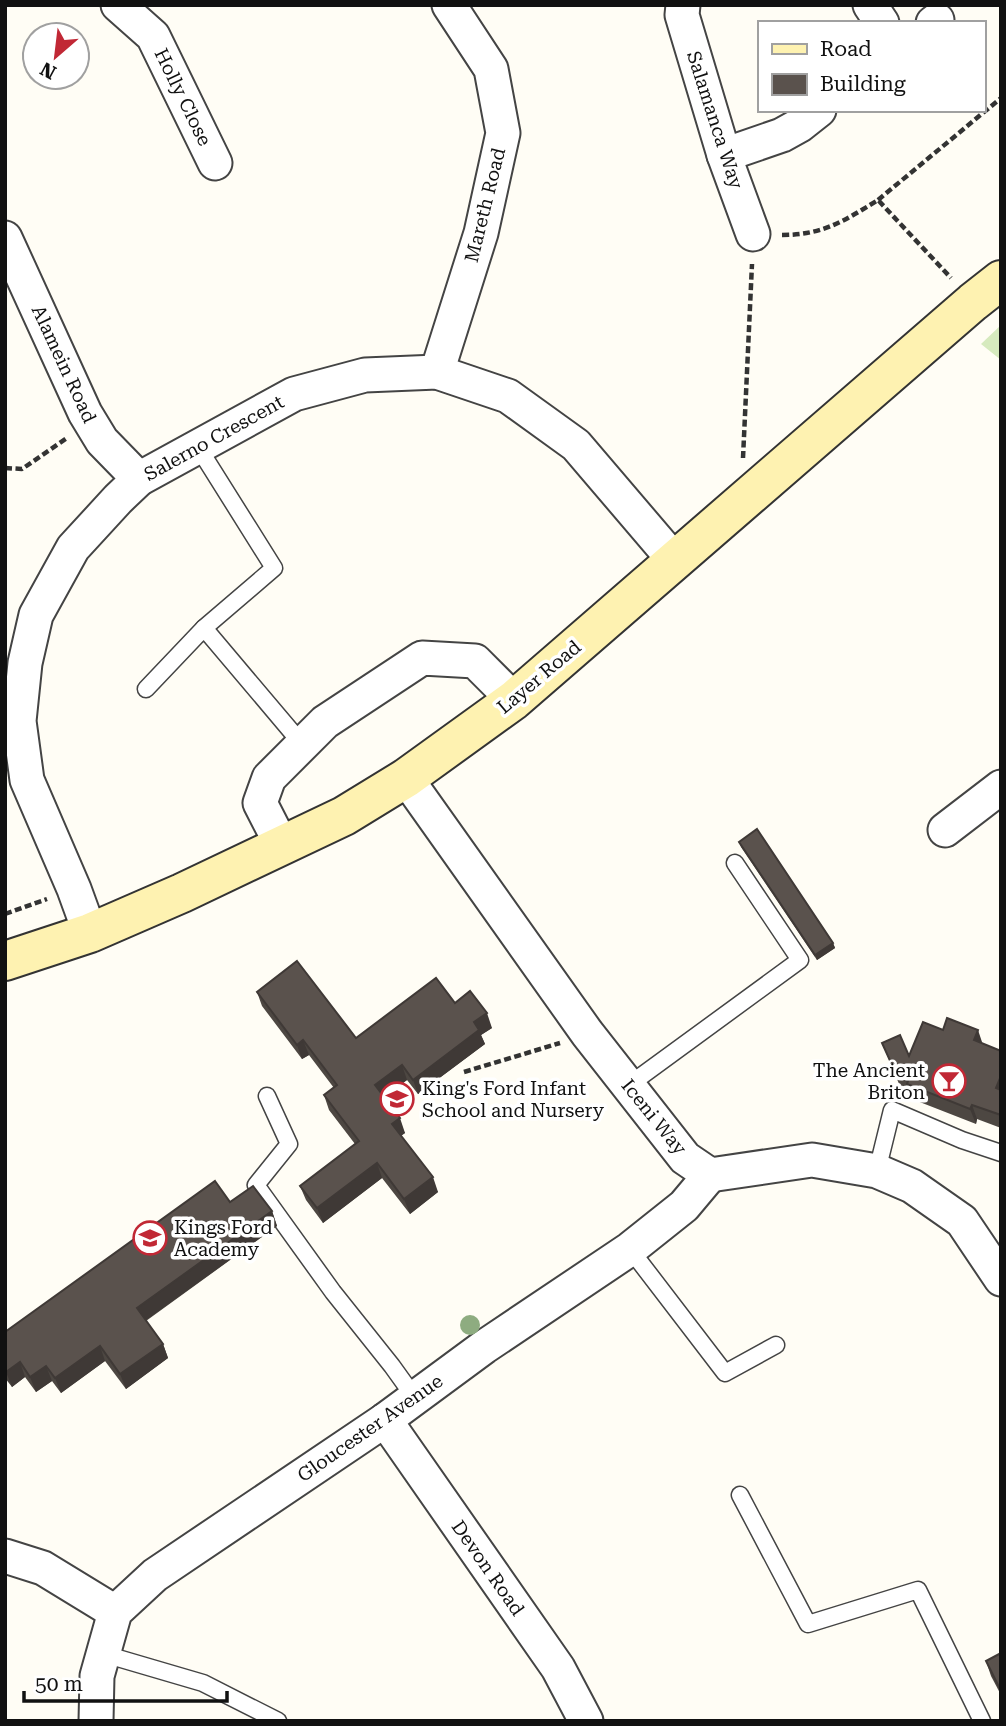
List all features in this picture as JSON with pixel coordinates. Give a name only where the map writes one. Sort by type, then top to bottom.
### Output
[{"type":"main road","name":"Layer Road","points":[[5,961],[90,933],[182,893],[344,816],[406,778],[514,700],[987,291]]},
{"type":"street","name":"Holly Close","points":[[118,5],[153,36],[215,163]]},
{"type":"street","name":"Mareth Road","points":[[437,372],[481,233],[503,133],[491,69],[449,5]]},
{"type":"street","name":"Salamanca Way","points":[[683,5],[682,15],[724,155],[754,234]]},
{"type":"street","points":[[870,5],[881,21]]},
{"type":"street","points":[[724,155],[782,135],[816,112]]},
{"type":"street","name":"Alamein Road","points":[[5,238],[90,421],[102,441],[139,479]]},
{"type":"street","name":"Salerno Crescent","points":[[90,933],[27,780],[19,721],[24,663],[36,615],[73,548],[139,479],[294,394],[365,375],[437,372],[508,396],[576,445],[675,561]]},
{"type":"street","points":[[282,846],[260,803],[268,778],[325,722],[422,658],[475,661],[514,700]]},
{"type":"street","name":"Iceni Way","points":[[406,778],[587,1033],[685,1157],[709,1175]]},
{"type":"street","points":[[945,830],[1001,787]]},
{"type":"street","points":[[709,1175],[812,1160],[877,1171],[912,1186],[962,1221],[1001,1279]]},
{"type":"street","name":"Gloucester Avenue","points":[[115,1612],[155,1575],[385,1420],[484,1347],[630,1249],[684,1206],[709,1175]]},
{"type":"street","name":"Devon Road","points":[[385,1420],[558,1668],[586,1721]]},
{"type":"street","points":[[5,1556],[43,1568],[115,1612],[97,1676],[96,1721]]},
{"type":"lane","points":[[146,689],[204,628],[274,568],[198,447]]},
{"type":"lane","points":[[204,628],[302,744]]},
{"type":"lane","points":[[629,1085],[800,960],[735,863]]},
{"type":"lane","points":[[267,1096],[289,1144],[256,1185],[333,1292],[415,1398]]},
{"type":"lane","points":[[877,1171],[892,1110],[962,1140],[1001,1153]]},
{"type":"lane","points":[[630,1249],[725,1373],[776,1345]]},
{"type":"lane","points":[[740,1495],[808,1623],[918,1590],[982,1721]]},
{"type":"lane","points":[[104,1654],[203,1682],[278,1721]]},
{"type":"path","points":[[985,111],[1001,98]]},
{"type":"path","points":[[741,503],[754,234],[796,235],[817,232],[845,221],[878,200],[984,112]]},
{"type":"path","points":[[878,200],[987,291]]},
{"type":"path","points":[[5,468],[22,470],[90,421]]},
{"type":"path","points":[[5,914],[74,889]]},
{"type":"path","points":[[464,1072],[587,1033]]},
{"type":"green space","points":[[1001,325],[1001,360],[981,344]]},
{"type":"building","points":[[757,829],[833,943],[815,955],[739,842]]},
{"type":"building","points":[[297,961],[356,1038],[436,978],[455,1003],[470,991],[487,1013],[474,1022],[479,1030],[413,1080],[402,1065],[375,1085],[400,1118],[392,1124],[433,1177],[404,1199],[377,1163],[317,1208],[300,1186],[359,1141],[324,1095],[337,1085],[303,1040],[297,1045],[257,992]]},
{"type":"building","name":"The Ancient Briton","points":[[947,1018],[978,1030],[974,1040],[1001,1051],[1001,1076],[996,1088],[1001,1090],[1001,1115],[972,1105],[970,1109],[907,1084],[908,1081],[897,1076],[882,1043],[900,1035],[909,1056],[923,1022],[943,1030]]},
{"type":"building","points":[[215,1181],[230,1202],[253,1186],[272,1211],[137,1308],[163,1344],[120,1374],[100,1346],[55,1378],[46,1366],[30,1377],[20,1362],[5,1371],[5,1332]]},
{"type":"building","points":[[1001,1653],[1001,1691],[986,1661]]},
{"type":"place","name":"The Ancient Briton","points":[[949,1081]]},
{"type":"place","name":"King's Ford Infant School and Nursery","points":[[397,1099]]},
{"type":"place","name":"Kings Ford Academy","points":[[150,1238]]}]
